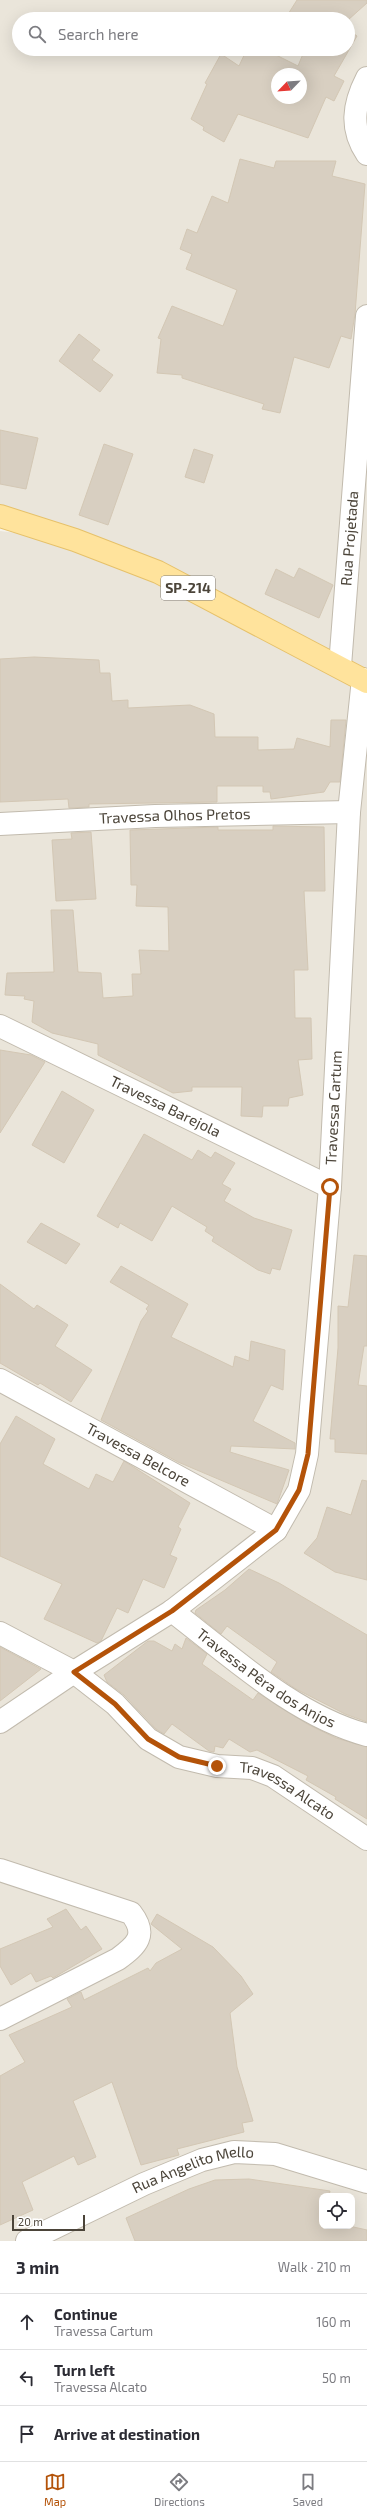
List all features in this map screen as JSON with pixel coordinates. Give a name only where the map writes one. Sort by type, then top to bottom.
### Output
[{"type":"main road","name":"SP-214","points":[[0,516],[75,540],[158,572],[249,621],[365,680]]},
{"type":"street","points":[[367,78],[362,87],[354,122],[357,139],[367,154]]},
{"type":"street","name":"Rua Projetada","points":[[340,666],[367,316]]},
{"type":"street","name":"Travessa Cartum","points":[[0,1722],[74,1672],[172,1611],[276,1530],[299,1490],[308,1454],[330,1187],[349,812],[365,680]]},
{"type":"street","name":"Travessa Olhos Pretos","points":[[0,824],[155,816],[349,812]]},
{"type":"street","name":"Travessa Barejola","points":[[0,1026],[330,1187]]},
{"type":"street","name":"Travessa Belcore","points":[[0,1380],[276,1530]]},
{"type":"street","name":"Travessa Pêra dos Anjos","points":[[172,1611],[291,1701],[346,1729],[367,1735]]},
{"type":"street","name":"Travessa Alcato","points":[[0,1633],[74,1672],[115,1704],[148,1739],[179,1757],[217,1766],[252,1768],[273,1776],[367,1839]]},
{"type":"street","points":[[0,1870],[131,1913],[139,1923],[140,1934],[134,1947],[118,1959],[0,2019]]},
{"type":"street","name":"Rua Angelito Mello","points":[[28,2241],[144,2184],[202,2160],[234,2152],[275,2154],[367,2182]]},
{"type":"shaded area","points":[[0,0],[367,0],[367,2241],[0,2241],[0,531],[51,537],[0,514]]},
{"type":"building","points":[[297,0],[367,0],[367,3],[355,14],[355,12],[289,12]]},
{"type":"building","points":[[220,56],[224,56],[239,66],[244,56],[278,56],[298,66],[302,56],[346,56],[334,76],[344,81],[334,101],[326,97],[308,138],[238,114],[224,142],[203,130],[204,127],[191,119],[207,84],[205,83]]},
{"type":"building","points":[[240,159],[274,168],[276,161],[336,161],[332,176],[365,184],[355,314],[351,339],[341,336],[329,368],[294,357],[280,413],[262,409],[264,404],[182,378],[182,375],[157,373],[161,339],[158,338],[172,306],[223,326],[237,290],[186,269],[192,254],[180,249],[187,229],[197,233],[212,196],[228,203]]},
{"type":"building","points":[[79,334],[100,350],[92,360],[113,375],[100,392],[59,361]]},
{"type":"building","points":[[0,430],[38,438],[26,489],[0,484]]},
{"type":"building","points":[[104,444],[133,454],[108,525],[79,515]]},
{"type":"building","points":[[194,449],[213,455],[204,483],[185,477]]},
{"type":"building","points":[[299,568],[333,585],[319,618],[265,594],[276,569],[294,578]]},
{"type":"building","points":[[34,657],[99,660],[100,673],[110,673],[112,701],[128,700],[128,708],[190,705],[214,714],[215,737],[258,737],[258,750],[294,749],[297,738],[330,747],[331,720],[346,720],[340,782],[330,782],[324,792],[271,799],[270,792],[263,792],[263,786],[217,786],[217,802],[89,804],[89,807],[69,808],[68,799],[0,802],[0,659]]},
{"type":"building","points":[[273,826],[324,827],[325,891],[304,891],[308,970],[294,970],[295,1018],[311,1018],[312,1059],[298,1060],[303,1095],[289,1098],[288,1106],[263,1106],[262,1117],[241,1116],[242,1087],[192,1087],[192,1091],[173,1093],[98,1055],[98,1044],[52,1033],[32,1022],[34,1001],[24,999],[25,996],[5,995],[7,973],[54,972],[51,910],[73,910],[78,972],[101,973],[103,998],[133,996],[132,974],[141,974],[139,950],[169,951],[168,907],[136,906],[137,885],[131,885],[130,830],[218,827],[218,830],[273,830]]},
{"type":"building","points":[[91,832],[96,899],[56,901],[52,840],[72,839],[71,833]]},
{"type":"building","points":[[0,1050],[31,1055],[45,1062],[0,1133]]},
{"type":"building","points":[[62,1091],[94,1110],[64,1163],[32,1145]]},
{"type":"building","points":[[144,1134],[192,1160],[198,1150],[211,1158],[215,1152],[235,1163],[222,1184],[231,1189],[224,1201],[254,1218],[292,1230],[280,1270],[272,1268],[270,1274],[258,1270],[212,1241],[214,1237],[205,1231],[207,1227],[172,1206],[152,1241],[120,1223],[118,1228],[97,1216]]},
{"type":"building","points":[[41,1223],[80,1244],[66,1264],[27,1242]]},
{"type":"building","points":[[354,1255],[367,1256],[367,1346],[364,1346],[358,1385],[367,1386],[367,1454],[335,1452],[335,1439],[330,1439],[338,1348],[338,1306],[348,1307]]},
{"type":"building","points":[[121,1266],[188,1304],[171,1337],[233,1367],[235,1356],[249,1361],[251,1341],[285,1350],[283,1390],[271,1385],[253,1421],[295,1443],[295,1449],[231,1446],[230,1452],[289,1470],[277,1504],[178,1462],[101,1420],[141,1321],[148,1311],[146,1309],[149,1305],[110,1282]]},
{"type":"building","points":[[0,1284],[34,1309],[37,1305],[68,1325],[55,1346],[92,1370],[71,1402],[40,1383],[38,1385],[0,1363]]},
{"type":"building","points":[[16,1416],[55,1439],[43,1464],[89,1489],[96,1474],[113,1482],[124,1461],[190,1503],[178,1527],[181,1529],[170,1555],[177,1558],[164,1588],[143,1579],[128,1613],[117,1608],[101,1641],[97,1643],[44,1619],[62,1584],[0,1556],[0,1444]]},
{"type":"building","points":[[362,1480],[367,1481],[367,1580],[335,1572],[304,1553],[317,1538],[327,1507],[351,1515]]},
{"type":"building","points":[[249,1569],[279,1583],[367,1635],[367,1722],[345,1714],[296,1689],[271,1672],[277,1662],[227,1626],[221,1634],[195,1613],[196,1610],[225,1590]]},
{"type":"building","points":[[186,1638],[207,1654],[202,1664],[253,1700],[258,1693],[309,1725],[336,1738],[367,1747],[367,1819],[335,1799],[336,1797],[306,1780],[308,1776],[257,1750],[250,1752],[229,1739],[223,1748],[215,1746],[214,1752],[209,1751],[172,1724],[164,1734],[156,1729],[124,1695],[107,1682],[104,1675],[148,1641],[154,1641],[172,1651],[175,1644],[182,1649]]},
{"type":"building","points":[[0,1647],[41,1669],[0,1701]]},
{"type":"building","points":[[66,1909],[81,1930],[86,1926],[102,1949],[53,1978],[51,1976],[36,1982],[31,1973],[11,1985],[0,1966],[0,1949],[53,1927],[47,1919]]},
{"type":"building","points":[[157,1914],[213,1947],[241,1976],[253,1994],[230,2013],[237,2067],[253,2121],[242,2123],[244,2132],[177,2149],[179,2155],[141,2165],[112,2082],[73,2101],[96,2157],[78,2165],[74,2156],[22,2182],[33,2210],[0,2225],[0,2076],[25,2062],[9,2035],[72,2007],[67,1999],[81,1992],[84,2000],[148,1968],[150,1971],[156,1963],[182,1949],[151,1924]]},
{"type":"building","points":[[249,2179],[330,2191],[330,2193],[319,2193],[319,2229],[355,2229],[355,2227],[367,2230],[367,2241],[135,2241],[126,2218],[189,2189],[215,2180]]},
{"type":"route","points":[[217,1766],[179,1757],[148,1739],[115,1704],[74,1672],[172,1611],[276,1530],[299,1490],[308,1454],[330,1187]]}]
